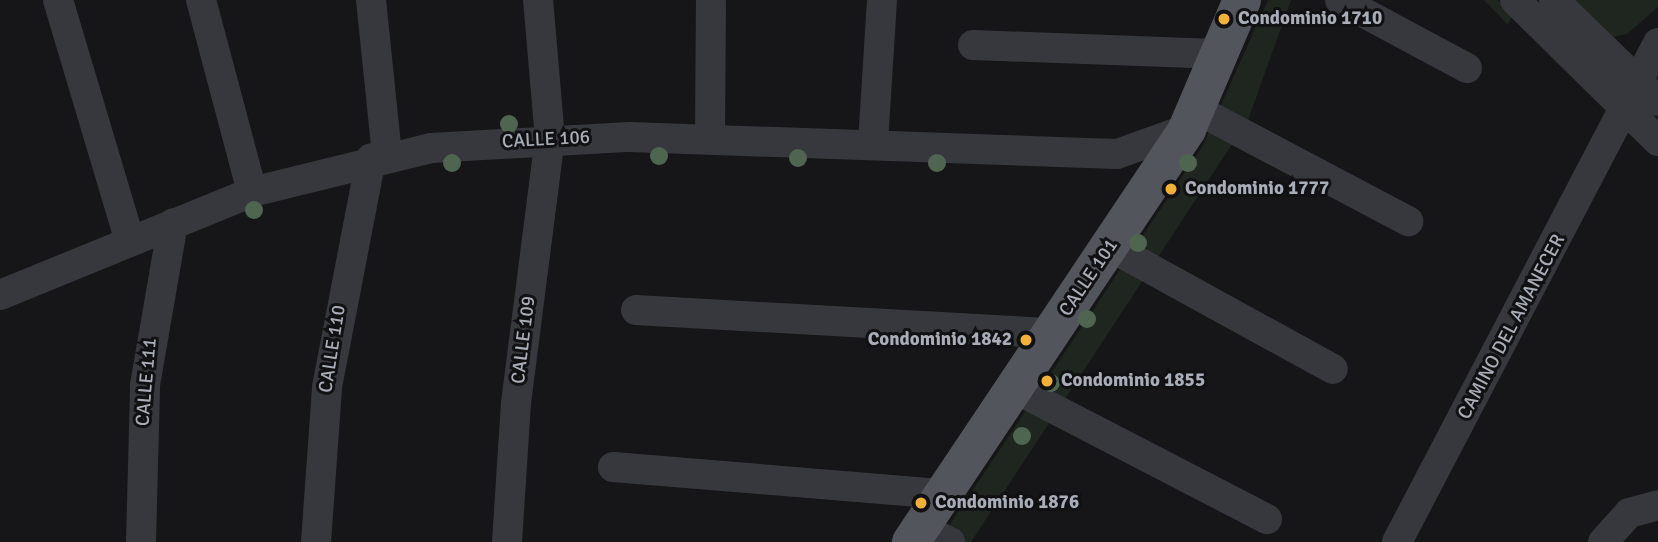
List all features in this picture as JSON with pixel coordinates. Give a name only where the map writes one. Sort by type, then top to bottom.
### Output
[{"type":"main road","name":"CALLE 101","points":[[927,537],[943,494],[1111,247],[1192,120],[1222,54],[1242,0]]},
{"type":"street","points":[[58,0],[130,241]]},
{"type":"street","points":[[201,0],[252,192]]},
{"type":"street","name":"CALLE 110","points":[[316,542],[327,387],[379,156],[372,0]]},
{"type":"street","name":"CALLE 109","points":[[507,542],[516,404],[550,139],[543,116],[538,0]]},
{"type":"street","points":[[710,138],[711,0]]},
{"type":"street","points":[[873,143],[882,0]]},
{"type":"street","points":[[1339,0],[1467,68]]},
{"type":"street","points":[[1515,0],[1626,113],[1658,141]]},
{"type":"street","points":[[1554,0],[1658,101]]},
{"type":"street","name":"CAMINO DEL AMANECER","points":[[1397,542],[1626,113],[1635,81],[1658,43]]},
{"type":"street","points":[[973,46],[1222,54]]},
{"type":"street","points":[[1192,120],[1408,221]]},
{"type":"street","name":"CALLE 106","points":[[0,295],[252,192],[379,156],[550,139],[710,138],[1117,154],[1192,120]]},
{"type":"street","points":[[1117,154],[1131,175],[1134,211]]},
{"type":"street","name":"CALLE 111","points":[[141,542],[145,385],[173,223]]},
{"type":"street","points":[[1111,247],[1333,369]]},
{"type":"street","points":[[636,310],[1051,333]]},
{"type":"street","points":[[1014,388],[1267,519]]},
{"type":"street","points":[[613,467],[943,494]]},
{"type":"street","points":[[1603,542],[1629,513],[1658,505]]},
{"type":"shaded area","points":[[1268,0],[1291,0],[1248,120],[971,542],[938,542],[1202,147]]},
{"type":"shaded area","points":[[1484,0],[1498,0],[1512,16],[1508,25]]},
{"type":"shaded area","points":[[1575,0],[1658,0],[1658,7],[1627,34],[1614,37]]},
{"type":"place","name":"Condominio 1710","points":[[1224,19]]},
{"type":"place","name":"Condominio 1777","points":[[1171,189]]},
{"type":"place","name":"Condominio 1842","points":[[1026,340]]},
{"type":"place","name":"Condominio 1855","points":[[1047,381]]},
{"type":"place","name":"Condominio 1876","points":[[921,503]]}]
